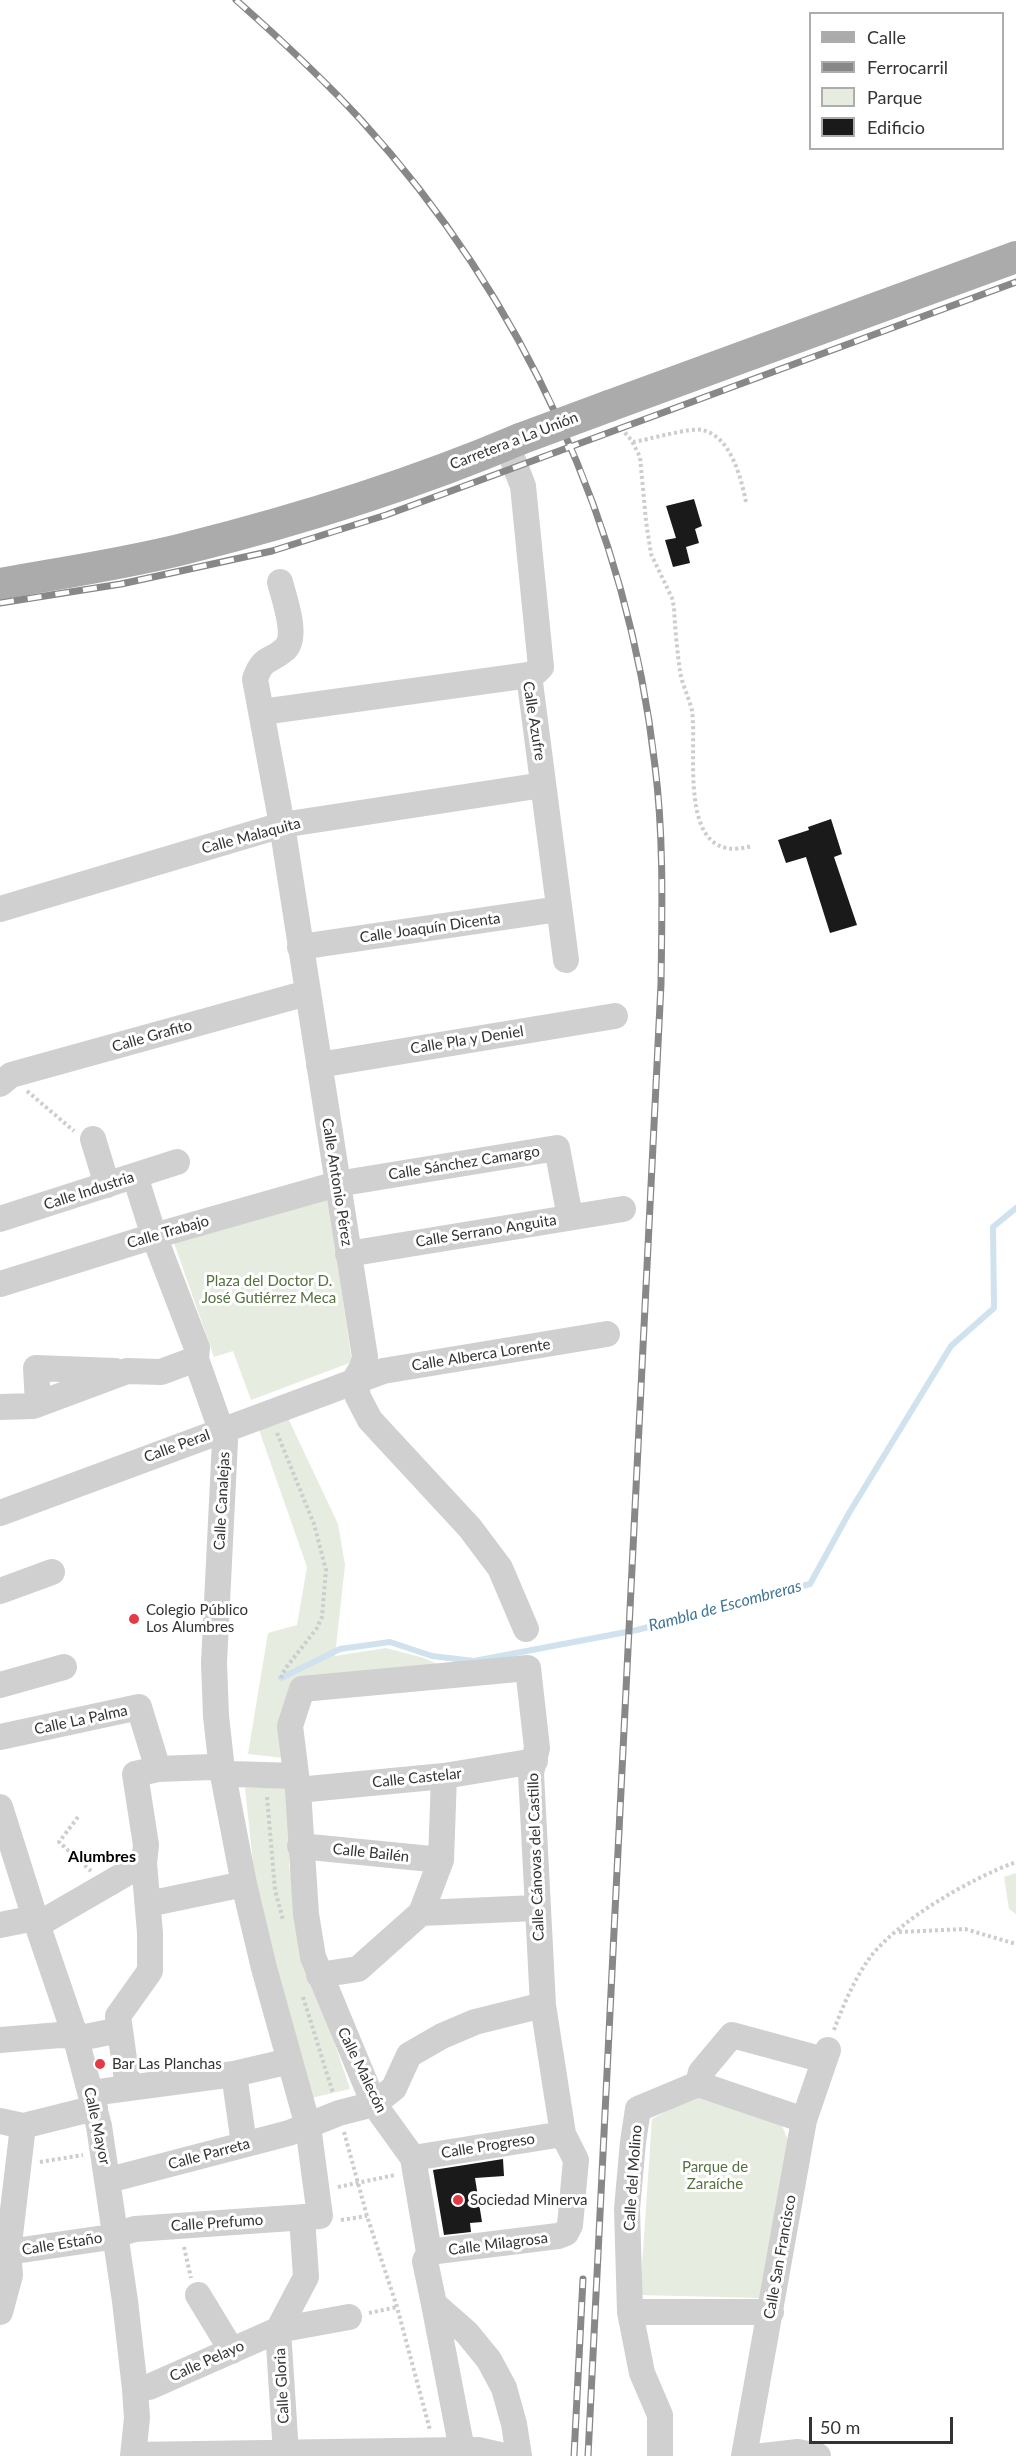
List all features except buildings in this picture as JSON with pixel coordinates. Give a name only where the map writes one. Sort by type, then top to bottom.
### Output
[{"type":"main road","name":"Carretera a La Unión","points":[[0,584],[181,549],[282,522],[360,497],[1016,257]]},
{"type":"street","points":[[514,442],[523,486],[542,659],[541,667],[529,675]]},
{"type":"street","name":"Calle Antonio Pérez","points":[[280,582],[292,632],[290,644],[284,651],[270,657],[260,667],[255,679],[282,825],[364,1357],[362,1368],[355,1379]]},
{"type":"street","name":"Calle Azufre","points":[[262,712],[529,675],[566,960]]},
{"type":"street","name":"Calle Malaquita","points":[[0,909],[282,825],[543,785]]},
{"type":"street","name":"Calle Joaquín Dicenta","points":[[300,947],[560,909]]},
{"type":"street","name":"Calle Grafito","points":[[12,1086],[11,1075],[307,993]]},
{"type":"street","name":"Calle Pla y Deniel","points":[[319,1065],[615,1016]]},
{"type":"street","points":[[86,1137],[107,1185]]},
{"type":"street","name":"Calle Sánchez Camargo","points":[[338,1184],[557,1148],[570,1217]]},
{"type":"street","name":"Calle Industria","points":[[0,1219],[177,1162]]},
{"type":"street","name":"Calle Canalejas","points":[[135,1176],[154,1236],[196,1348],[196,1359],[225,1441],[214,1663],[216,1716],[222,1770]]},
{"type":"street","name":"Calle Trabajo","points":[[0,1284],[154,1236],[338,1184]]},
{"type":"street","name":"Calle Serrano Anguita","points":[[348,1254],[623,1209]]},
{"type":"street","name":"Calle Alberca Lorente","points":[[355,1379],[382,1371],[607,1334]]},
{"type":"street","points":[[38,1404],[36,1368],[161,1372],[196,1359]]},
{"type":"street","points":[[0,1407],[33,1406],[127,1371]]},
{"type":"street","points":[[355,1379],[358,1397],[370,1420],[470,1528],[500,1568],[526,1629]]},
{"type":"street","name":"Calle Peral","points":[[0,1513],[355,1379]]},
{"type":"street","points":[[0,1591],[52,1572]]},
{"type":"street","points":[[0,1685],[64,1667]]},
{"type":"street","name":"Calle Cánovas del Castillo","points":[[302,1689],[528,1668],[537,1748],[531,1773],[536,1908],[543,2005],[563,2134],[576,2160],[570,2225],[566,2232]]},
{"type":"street","name":"Calle Malecón","points":[[302,1689],[290,1726],[297,1783],[306,1914],[313,1957],[374,2104],[406,2166],[429,2252],[425,2261],[434,2304],[473,2452]]},
{"type":"street","name":"Calle La Palma","points":[[0,1737],[139,1707],[158,1770]]},
{"type":"street","name":"Calle Castelar","points":[[222,1770],[231,1774],[297,1783],[444,1776],[535,1761]]},
{"type":"street","points":[[128,2088],[118,2016],[150,1971],[144,1863],[146,1845],[135,1774],[158,1770],[212,1767],[222,1770],[244,1884],[264,1968],[308,2126],[318,2218]]},
{"type":"street","points":[[319,1975],[358,1969],[421,1913],[441,1860],[444,1776]]},
{"type":"street","name":"Calle Mayor","points":[[0,1807],[75,2036],[93,2100],[109,2180],[135,2389],[137,2418],[133,2456]]},
{"type":"street","name":"Calle Bailén","points":[[300,1846],[441,1860]]},
{"type":"street","points":[[0,1925],[36,1922],[144,1863]]},
{"type":"street","points":[[148,1904],[244,1884]]},
{"type":"street","points":[[421,1913],[536,1908]]},
{"type":"street","points":[[374,2104],[394,2088],[409,2055],[442,2036],[475,2022],[543,2005]]},
{"type":"street","points":[[0,2040],[60,2035],[86,2037],[120,2030]]},
{"type":"street","points":[[804,2120],[698,2084],[701,2072],[732,2035],[826,2055]]},
{"type":"street","name":"Calle San Francisco","points":[[744,2456],[804,2120],[826,2055]]},
{"type":"street","points":[[2,2297],[10,2275],[8,2253],[11,2123],[128,2088],[234,2074],[290,2061]]},
{"type":"street","points":[[234,2074],[244,2144]]},
{"type":"street","name":"Calle del Molino","points":[[660,2456],[660,2415],[642,2373],[630,2312],[627,2209],[633,2142],[638,2109],[698,2084]]},
{"type":"street","name":"Calle Parreta","points":[[109,2180],[289,2133],[339,2113],[374,2104]]},
{"type":"street","name":"Calle Progreso","points":[[406,2166],[563,2134]]},
{"type":"street","name":"Calle Prefumo","points":[[116,2234],[135,2229],[318,2218]]},
{"type":"street","name":"Calle Gloria","points":[[286,2453],[278,2330],[306,2277],[318,2218]]},
{"type":"street","name":"Calle Milagrosa","points":[[429,2252],[558,2236],[566,2232]]},
{"type":"street","name":"Calle Estaño","points":[[8,2253],[105,2238],[116,2234]]},
{"type":"street","points":[[195,2288],[232,2350]]},
{"type":"street","points":[[434,2304],[467,2333],[494,2369],[504,2388],[514,2424],[519,2456]]},
{"type":"street","points":[[630,2312],[771,2312]]},
{"type":"street","name":"Calle Pelayo","points":[[135,2389],[149,2387],[278,2330],[357,2316]]},
{"type":"street","points":[[133,2456],[473,2452],[504,2456]]},
{"type":"street","points":[[763,2456],[798,2452],[818,2456]]},
{"type":"path","points":[[609,406],[621,428],[633,442],[640,457],[651,554],[674,607],[680,671],[692,714],[693,793],[701,826],[709,837],[728,849],[752,846]]},
{"type":"path","points":[[633,442],[700,429],[714,435],[733,459],[746,502]]},
{"type":"path","points":[[12,1086],[86,1137]]},
{"type":"path","points":[[78,1817],[59,1842],[99,1878]]},
{"type":"path","points":[[826,2055],[843,2004],[872,1956],[919,1912],[1016,1862]]},
{"type":"path","points":[[897,1932],[965,1929],[1016,1944]]},
{"type":"path","points":[[33,2164],[93,2153]]},
{"type":"path","points":[[337,2187],[406,2166]]},
{"type":"path","points":[[318,2218],[367,2216]]},
{"type":"path","points":[[182,2237],[195,2288]]},
{"type":"path","points":[[357,2316],[396,2307]]},
{"type":"green space","name":"Plaza del Doctor D. José Gutiérrez Meca","points":[[328,1199],[352,1362],[251,1400],[233,1351],[214,1357],[173,1240]]},
{"type":"green space","points":[[287,1416],[338,1524],[345,1565],[335,1656],[386,1648],[424,1658],[444,1667],[292,1683],[285,1758],[248,1754],[268,1633],[297,1625],[307,1567],[258,1427]]},
{"type":"green space","points":[[245,1788],[289,1788],[289,1866],[307,1961],[350,2089],[311,2098],[283,1998],[255,1881]]},
{"type":"green space","points":[[1016,1873],[1016,1914],[1009,1909],[1004,1877]]},
{"type":"green space","name":"Parque de Zaraíche","points":[[700,2093],[780,2121],[788,2140],[760,2298],[640,2295],[652,2119]]},
{"type":"waterway","name":"Rambla de Escombreras","points":[[281,1678],[340,1649],[390,1642],[432,1656],[474,1661],[637,1630],[810,1584],[849,1513],[951,1346],[994,1308],[993,1227],[1016,1208]]},
{"type":"railway","points":[[236,0],[300,58],[346,104],[419,189],[471,262],[518,340],[559,420],[593,504],[620,589],[641,677],[655,766],[661,847],[661,984],[588,2456]]},
{"type":"railway","points":[[0,603],[121,584],[272,551],[386,515],[1016,282]]},
{"type":"railway","points":[[574,2456],[583,2279]]},
{"type":"place","name":"Colegio Público Los Alumbres","points":[[134,1619]]},
{"type":"place","name":"Bar Las Planchas","points":[[100,2064]]},
{"type":"place","name":"Sociedad Minerva","points":[[458,2200]]},
{"type":"district","name":"Alumbres","points":[[102,1857]]}]
